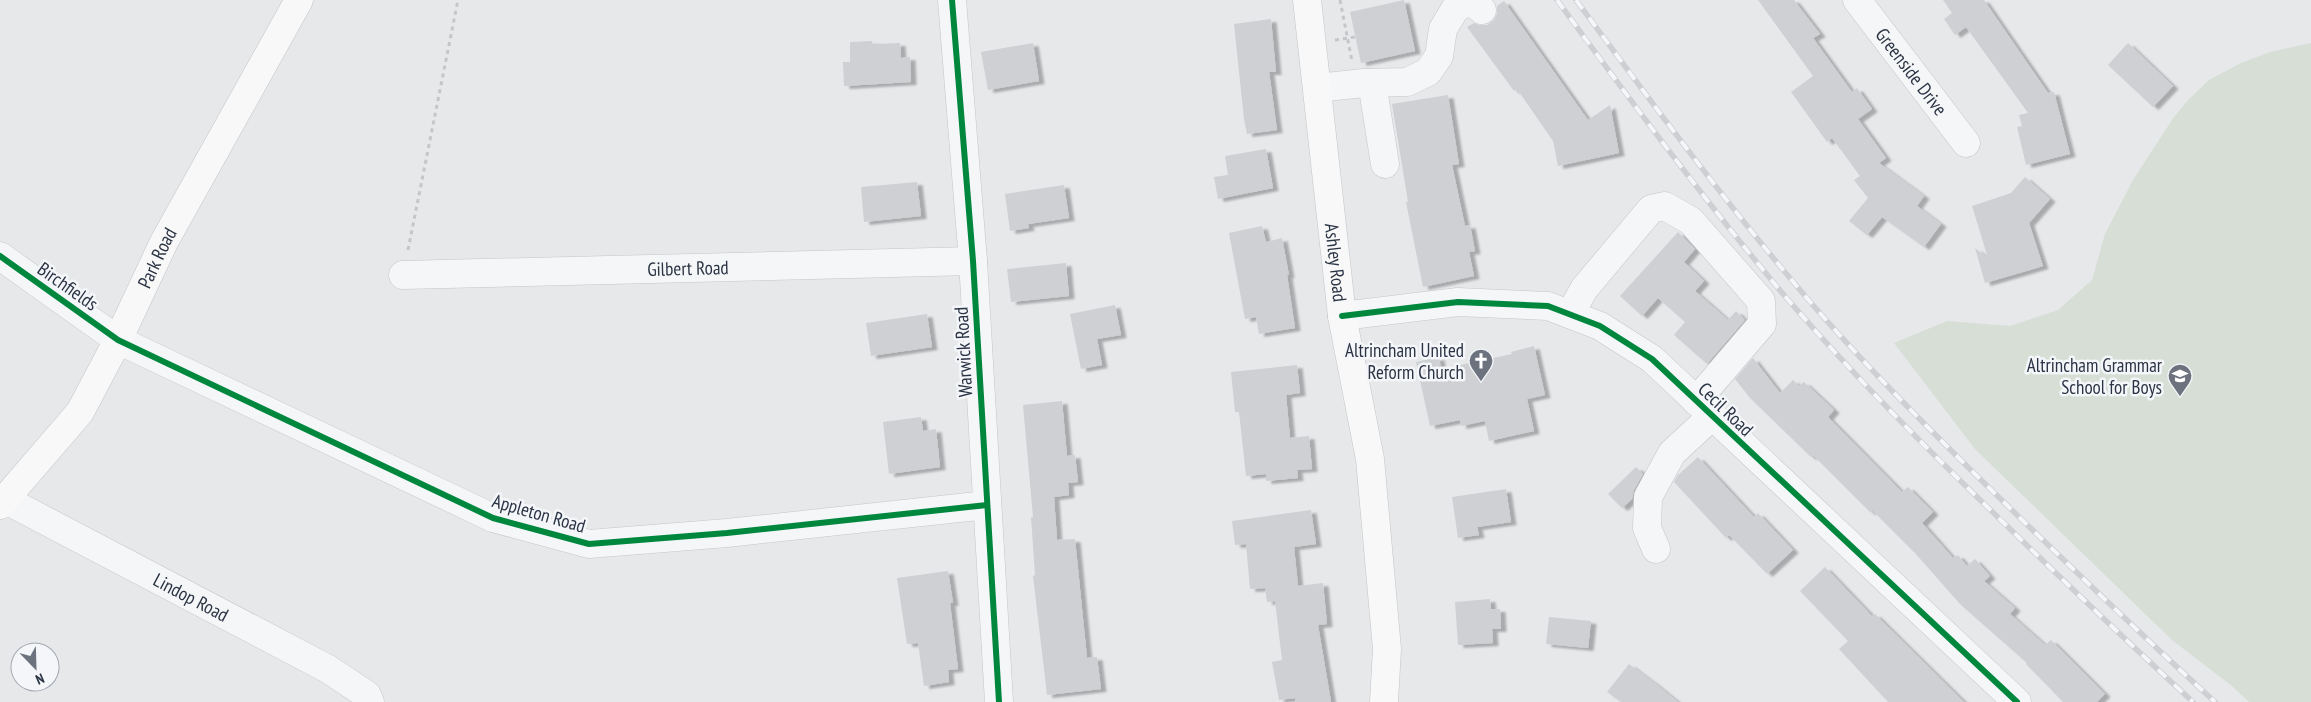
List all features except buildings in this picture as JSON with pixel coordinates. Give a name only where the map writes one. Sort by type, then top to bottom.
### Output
[{"type":"main road","name":"Park Road","points":[[3,502],[80,412],[118,340],[164,242],[300,0]]},
{"type":"main road","name":"Ashley Road","points":[[1307,0],[1322,154],[1342,316],[1370,459],[1387,649],[1384,702]]},
{"type":"street","name":"Warwick Road","points":[[952,0],[973,261],[999,702]]},
{"type":"street","name":"Greenside Drive","points":[[1857,0],[1966,143]]},
{"type":"street","points":[[1317,88],[1365,83],[1407,82],[1428,72],[1439,56],[1443,29],[1455,9],[1464,4],[1475,4],[1482,10]]},
{"type":"street","points":[[1365,83],[1386,164]]},
{"type":"street","points":[[1570,314],[1584,289],[1651,209],[1665,206],[1691,221],[1761,301],[1762,324],[1672,453],[1648,497],[1647,528],[1656,549]]},
{"type":"street","name":"Birchfields","points":[[0,256],[118,340]]},
{"type":"street","name":"Gilbert Road","points":[[403,275],[973,261]]},
{"type":"street","name":"Cecil Road","points":[[1342,316],[1458,302],[1548,306],[1600,326],[1652,359],[2017,702]]},
{"type":"street","name":"Appleton Road","points":[[118,340],[493,518],[589,544],[727,533],[988,505]]},
{"type":"street","name":"Lindop Road","points":[[3,502],[328,669],[367,695],[370,702]]},
{"type":"path","points":[[403,275],[458,0]]},
{"type":"path","points":[[1340,0],[1365,83]]},
{"type":"shaded area","name":"Altrincham Grammar School for Boys","points":[[2311,43],[2311,702],[2249,702],[2232,686],[2172,640],[1975,449],[1894,343],[1947,321],[2010,326],[2058,310],[2092,280],[2105,234],[2133,180],[2174,117],[2189,99],[2209,80],[2241,63],[2270,52]]},
{"type":"railway","points":[[1557,0],[1725,223],[1784,295],[1830,347],[1950,471],[2193,702]]},
{"type":"railway","points":[[1576,0],[1738,215],[1839,334],[1979,478],[2215,702]]},
{"type":"cycle path","points":[[952,0],[973,261],[999,702]]},
{"type":"cycle path","points":[[0,256],[118,340],[493,518],[589,544],[727,533],[987,505]]},
{"type":"cycle path","points":[[1342,316],[1458,302],[1548,306],[1600,326],[1652,359],[2017,702]]},
{"type":"place","name":"Altrincham United Reform Church","points":[[1481,382]]},
{"type":"place","name":"Altrincham Grammar School for Boys","points":[[2180,397]]}]
